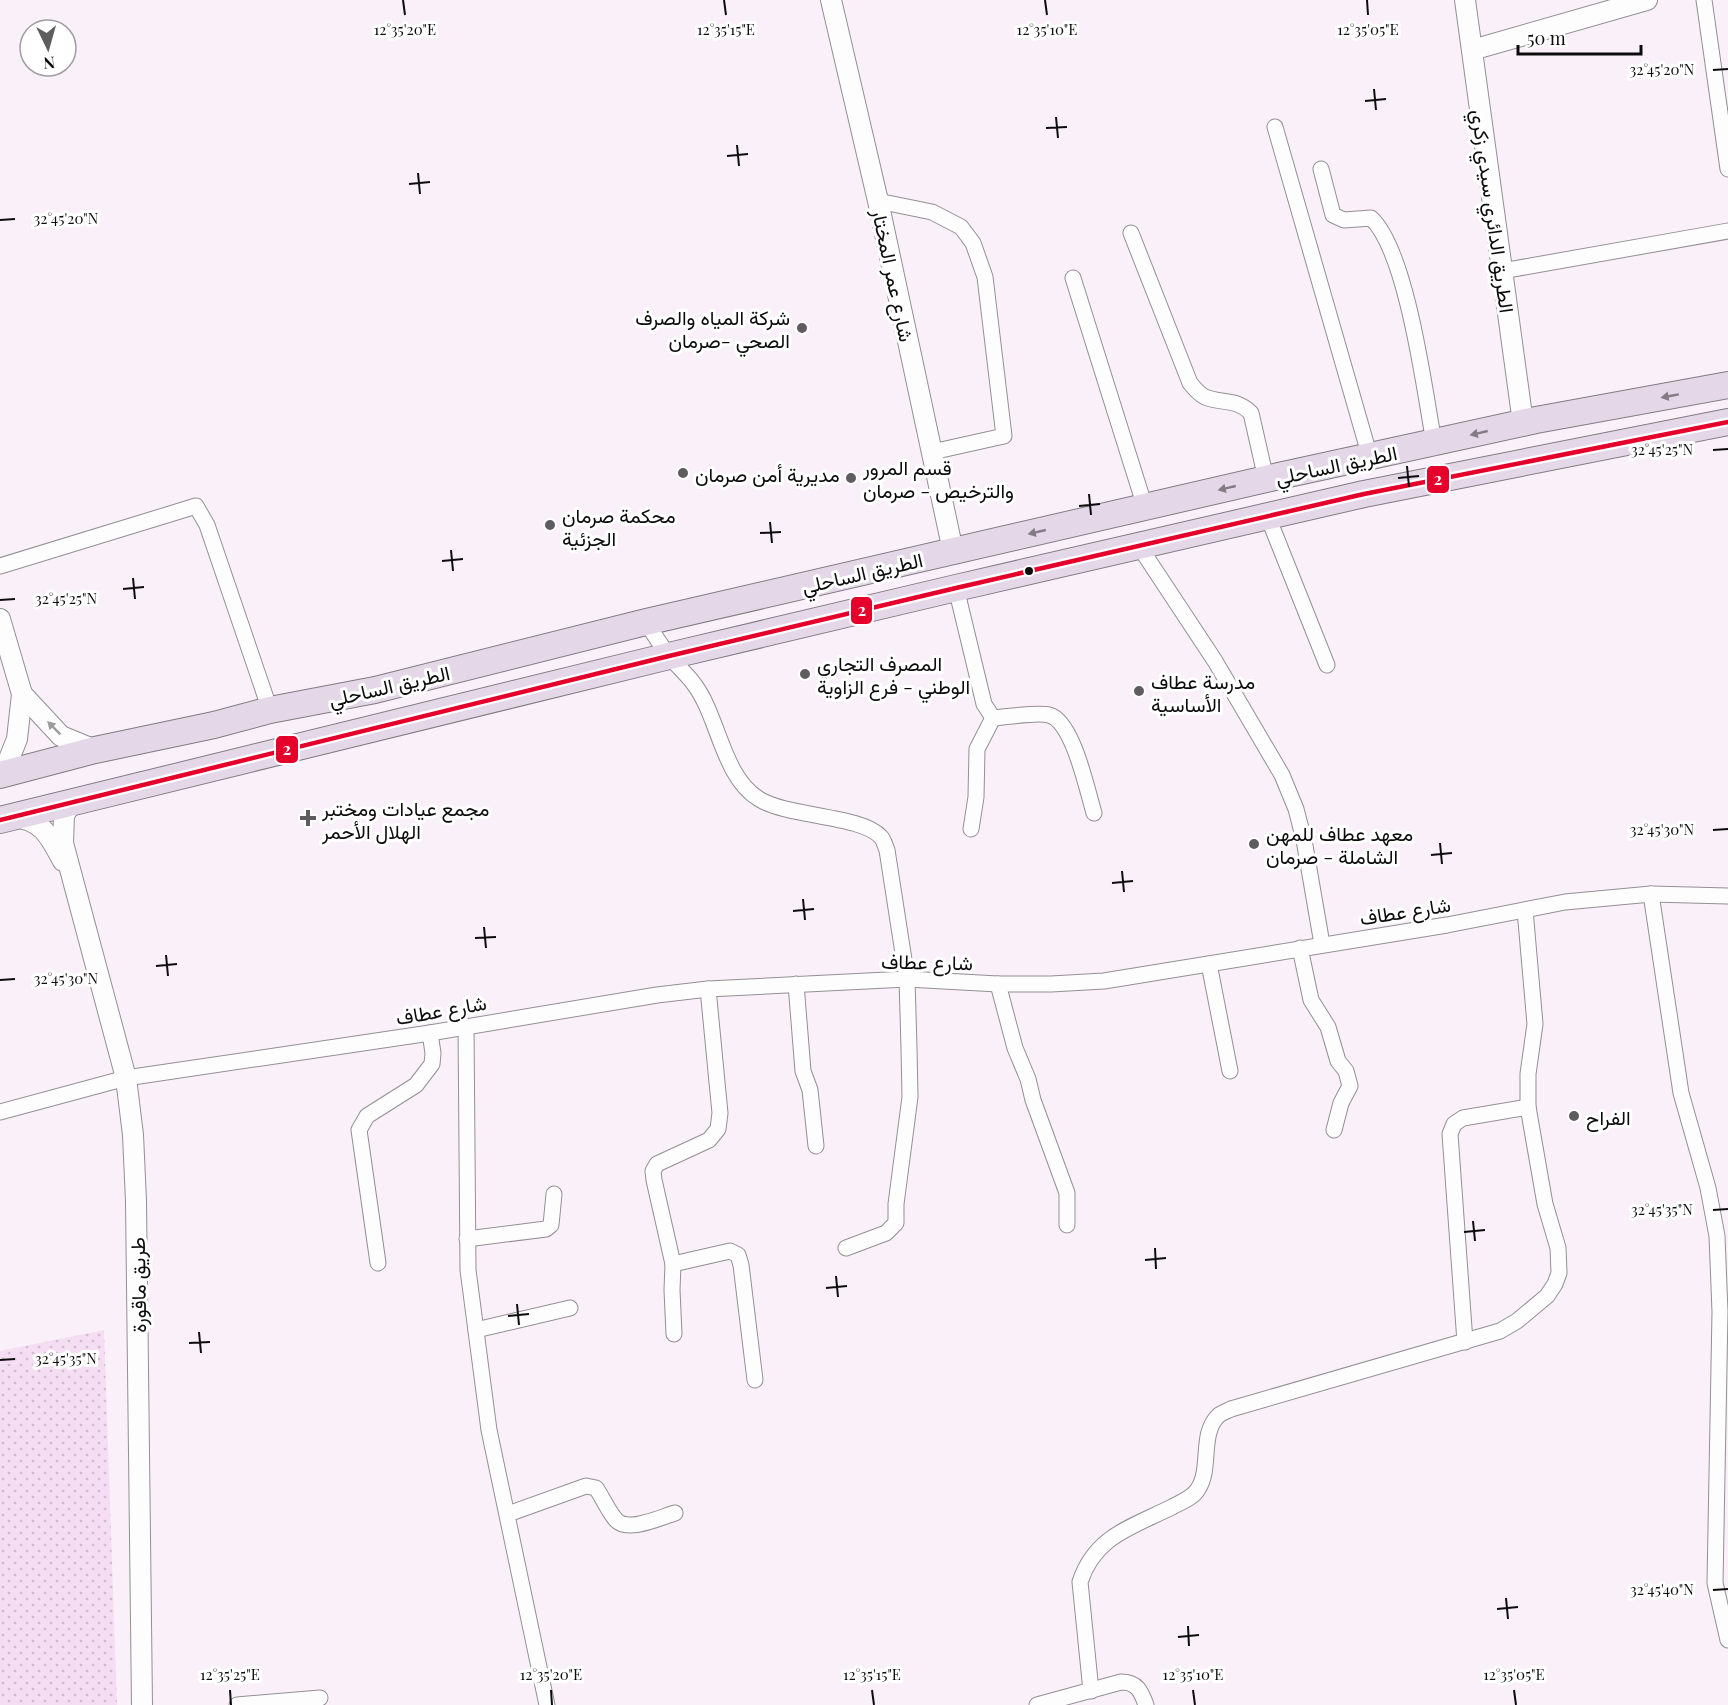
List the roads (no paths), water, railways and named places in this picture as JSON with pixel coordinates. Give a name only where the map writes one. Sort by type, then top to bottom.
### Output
[{"type":"highway","name":"الطريق الساحلي","points":[[0,775],[95,750],[214,725],[270,710],[375,690],[646,622],[1266,479],[1523,423],[1728,385]]},
{"type":"highway","name":"الطريق الساحلي","points":[[7,819],[669,656],[956,588],[1364,494],[1728,422]]},
{"type":"street","name":"شارع عمر المختار","points":[[831,0],[878,201],[953,551]]},
{"type":"street","name":"الطريق الدائري سيدي زكري","points":[[1465,0],[1523,423]]},
{"type":"street","points":[[1472,50],[1647,0]]},
{"type":"street","points":[[1704,0],[1728,169]]},
{"type":"street","points":[[1275,127],[1370,457]]},
{"type":"street","points":[[1321,169],[1333,214],[1344,220],[1371,218],[1380,226],[1387,239],[1412,318],[1434,444]]},
{"type":"street","points":[[878,201],[932,212],[961,227],[973,243],[985,277],[1004,436],[932,452]]},
{"type":"street","points":[[1502,271],[1728,231]]},
{"type":"street","points":[[1131,233],[1190,383],[1205,397],[1237,403],[1251,413],[1266,479]]},
{"type":"street","points":[[1073,278],[1145,507]]},
{"type":"street","points":[[0,566],[196,506],[207,525],[270,710]]},
{"type":"street","points":[[1268,517],[1327,665]]},
{"type":"street","points":[[1139,546],[1215,661],[1282,776],[1296,809],[1304,840],[1322,944]]},
{"type":"street","points":[[956,588],[984,704],[993,718]]},
{"type":"street","points":[[0,619],[22,694],[17,739],[7,764],[0,769]]},
{"type":"street","points":[[646,622],[669,656],[696,685],[735,773],[745,788],[760,800],[871,830],[882,838],[887,850],[907,979],[910,1097],[896,1204],[896,1223],[886,1233],[846,1248]]},
{"type":"street","points":[[22,694],[61,736],[95,750]]},
{"type":"street","points":[[993,718],[1047,714],[1060,720],[1075,750],[1094,813]]},
{"type":"street","points":[[971,829],[976,797],[977,749],[993,718]]},
{"type":"street","name":"طريق ماقورة","points":[[72,803],[64,815],[63,843],[126,1077],[133,1135],[136,1201],[142,1705]]},
{"type":"street","name":"طريق ماقورة","points":[[7,819],[27,819],[44,830],[70,874]]},
{"type":"street","points":[[1651,894],[1681,1093],[1713,1211],[1723,1264],[1720,1312],[1721,1574],[1728,1640]]},
{"type":"street","name":"شارع عطاف","points":[[0,1113],[126,1077],[430,1033],[657,995],[708,989],[907,979],[998,984],[1104,981],[1447,925],[1566,902],[1651,894],[1728,897]]},
{"type":"street","points":[[1091,1691],[1080,1582],[1084,1570],[1091,1557],[1107,1540],[1196,1492],[1203,1477],[1211,1426],[1219,1415],[1231,1409],[1500,1331],[1517,1321],[1547,1296],[1555,1284],[1559,1273],[1558,1248],[1545,1204],[1528,1107],[1527,1082],[1535,1024],[1525,910]]},
{"type":"street","points":[[1300,948],[1311,999],[1328,1027],[1338,1061],[1346,1071],[1350,1086],[1341,1103],[1334,1130]]},
{"type":"street","points":[[1209,964],[1230,1071]]},
{"type":"street","points":[[796,984],[803,1071],[810,1090],[816,1146]]},
{"type":"street","points":[[998,984],[1015,1048],[1067,1193],[1067,1225]]},
{"type":"street","points":[[674,1334],[673,1264],[653,1171],[657,1164],[709,1140],[718,1129],[720,1113],[708,989]]},
{"type":"street","points":[[466,1026],[468,1270],[489,1430],[547,1705]]},
{"type":"street","points":[[378,1263],[359,1130],[366,1116],[416,1085],[432,1064],[430,1033]]},
{"type":"street","points":[[1465,1342],[1450,1134],[1454,1124],[1463,1118],[1528,1107]]},
{"type":"street","points":[[467,1239],[546,1229],[551,1225],[554,1194]]},
{"type":"street","points":[[673,1264],[730,1251],[738,1255],[755,1380]]},
{"type":"street","points":[[476,1330],[570,1308]]},
{"type":"street","points":[[508,1514],[586,1486],[596,1488],[615,1519],[621,1524],[633,1526],[675,1513]]},
{"type":"street","points":[[1037,1705],[1120,1682],[1135,1684],[1140,1689],[1146,1705]]},
{"type":"street","points":[[237,1705],[320,1698]]},
{"type":"place","name":"شركة المياه والصرف الصحي -صرمان","points":[[802,328]]},
{"type":"place","name":"مديرية أمن صرمان","points":[[683,473]]},
{"type":"place","name":"قسم المرور والترخيص - صرمان","points":[[851,478]]},
{"type":"place","name":"محكمة صرمان الجزئية","points":[[550,525]]},
{"type":"place","name":"المصرف التجاري الوطني - فرع الزاوية","points":[[805,674]]},
{"type":"place","name":"مدرسة عطاف الأساسية","points":[[1139,691]]},
{"type":"place","name":"مجمع عيادات ومختبر الهلال الأحمر","points":[[308,818]]},
{"type":"place","name":"معهد عطاف للمهن الشاملة - صرمان","points":[[1254,844]]},
{"type":"place","name":"الفراح","points":[[1574,1116]]}]
